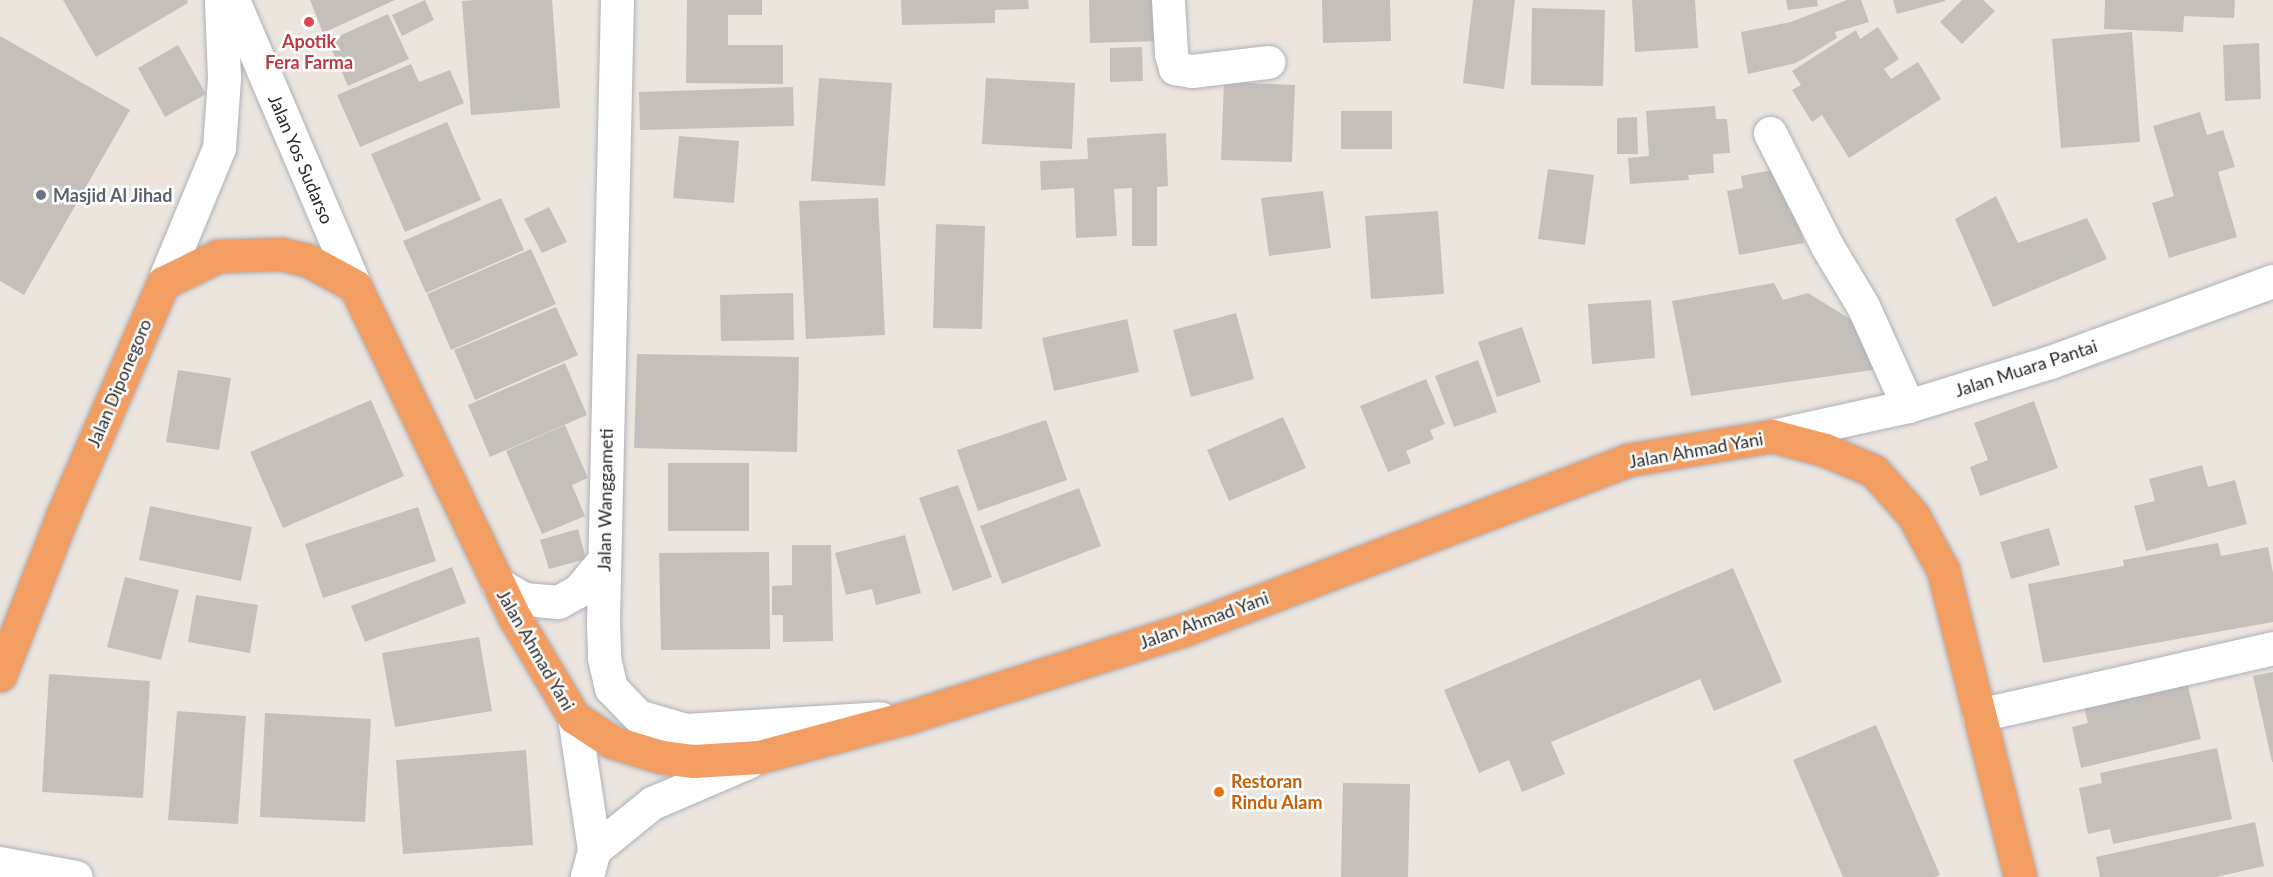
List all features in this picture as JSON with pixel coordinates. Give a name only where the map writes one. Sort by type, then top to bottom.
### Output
[{"type":"highway","points":[[163,283],[218,256],[256,253],[307,260],[355,286]]},
{"type":"highway","name":"Jalan Diponegoro","points":[[0,675],[63,514],[163,283]]},
{"type":"highway","name":"Jalan Ahmad Yani","points":[[355,286],[498,584],[573,717],[612,742],[661,757],[694,761],[759,757],[909,717],[1186,629],[1628,460],[1772,436],[1825,450],[1874,471],[1913,515],[1943,570],[2020,877]]},
{"type":"street","points":[[163,283],[219,148],[224,78],[221,0]]},
{"type":"street","name":"Jalan Yos Sudarso","points":[[233,0],[355,286]]},
{"type":"street","name":"Jalan Wanggameti","points":[[617,0],[604,560],[604,658],[611,688],[638,716],[686,729],[909,717]]},
{"type":"street","points":[[1168,0],[1171,54],[1175,68],[1192,71],[1268,62]]},
{"type":"street","points":[[1770,133],[1827,246],[1863,306],[1908,406]]},
{"type":"street","name":"Jalan Muara Pantai","points":[[1772,436],[1908,406],[2050,362],[2273,281]]},
{"type":"street","points":[[498,584],[524,599],[543,604],[558,602],[578,591],[604,560]]},
{"type":"street","points":[[1979,715],[2273,648]]},
{"type":"street","points":[[573,717],[591,864]]},
{"type":"street","points":[[591,864],[652,804],[699,780],[759,757]]},
{"type":"street","points":[[0,863],[76,877]]},
{"type":"building","points":[[63,0],[187,0],[188,3],[96,57]]},
{"type":"building","points":[[310,0],[395,0],[323,33]]},
{"type":"building","points":[[425,0],[434,20],[402,36],[392,15]]},
{"type":"building","points":[[552,0],[560,108],[471,115],[462,1]]},
{"type":"building","points":[[687,0],[762,0],[762,15],[728,15],[728,45],[783,45],[783,84],[686,83]]},
{"type":"building","points":[[901,0],[1028,0],[1029,9],[995,10],[995,23],[902,25]]},
{"type":"building","points":[[1089,0],[1162,0],[1162,41],[1090,43]]},
{"type":"building","points":[[1322,0],[1390,0],[1391,41],[1323,43]]},
{"type":"building","points":[[1473,0],[1515,0],[1504,89],[1463,83]]},
{"type":"building","points":[[1632,0],[1695,0],[1698,48],[1635,52]]},
{"type":"building","points":[[1786,0],[1817,0],[1818,6],[1788,10]]},
{"type":"building","points":[[1847,0],[1861,0],[1869,22],[1835,32],[1837,38],[1796,63],[1748,74],[1741,32],[1791,22]]},
{"type":"building","points":[[1893,0],[1945,0],[1945,1],[1897,14]]},
{"type":"building","points":[[1962,0],[1983,0],[1995,11],[1962,44],[1940,22]]},
{"type":"building","points":[[2105,0],[2235,0],[2234,18],[2184,16],[2183,32],[2104,29]]},
{"type":"building","points":[[1532,8],[1605,10],[1603,86],[1531,85]]},
{"type":"building","points":[[388,14],[409,59],[348,86],[328,41]]},
{"type":"building","points":[[1878,27],[1899,59],[1884,69],[1891,79],[1918,62],[1941,99],[1849,158],[1822,115],[1812,122],[1792,90],[1801,85],[1792,71],[1856,30],[1860,39]]},
{"type":"building","points":[[2132,32],[2140,142],[2061,148],[2052,39]]},
{"type":"building","name":"Masjid Al Jihad","points":[[0,36],[130,110],[24,295],[0,281]]},
{"type":"building","points":[[2259,43],[2261,99],[2225,101],[2223,45]]},
{"type":"building","points":[[178,45],[206,94],[165,117],[138,68]]},
{"type":"building","points":[[1142,47],[1143,81],[1110,82],[1110,48]]},
{"type":"building","points":[[411,64],[419,82],[450,70],[464,103],[360,147],[337,95]]},
{"type":"building","points":[[819,78],[892,83],[885,186],[811,181]]},
{"type":"building","points":[[986,78],[1075,83],[1072,149],[982,144]]},
{"type":"building","points":[[1224,82],[1295,85],[1292,162],[1221,160]]},
{"type":"building","points":[[793,87],[794,126],[640,130],[639,92]]},
{"type":"building","points":[[1715,106],[1716,119],[1727,119],[1730,153],[1713,154],[1714,173],[1688,175],[1689,180],[1630,184],[1628,158],[1649,156],[1646,111]]},
{"type":"building","points":[[1341,111],[1392,111],[1392,149],[1341,149]]},
{"type":"building","points":[[2200,112],[2207,135],[2223,130],[2235,167],[2218,172],[2237,237],[2169,258],[2152,203],[2174,196],[2153,126]]},
{"type":"building","points":[[1637,117],[1638,154],[1617,154],[1617,118]]},
{"type":"building","points":[[447,122],[481,200],[405,232],[371,154]]},
{"type":"building","points":[[1166,133],[1168,186],[1157,187],[1157,246],[1132,246],[1132,188],[1114,189],[1117,236],[1076,238],[1074,188],[1041,190],[1040,161],[1088,159],[1087,138]]},
{"type":"building","points":[[679,136],[739,141],[734,203],[673,198]]},
{"type":"building","points":[[1548,169],[1594,175],[1585,245],[1538,239]]},
{"type":"building","points":[[1778,169],[1795,193],[1804,243],[1739,255],[1727,191],[1743,188],[1741,176]]},
{"type":"building","points":[[1323,191],[1331,248],[1269,256],[1261,198]]},
{"type":"building","points":[[1996,196],[2018,243],[2087,218],[2107,259],[1993,307],[1955,219]]},
{"type":"building","points":[[501,198],[524,250],[426,293],[403,241]]},
{"type":"building","points":[[878,198],[885,335],[806,339],[799,201]]},
{"type":"building","points":[[549,207],[567,242],[542,253],[524,219]]},
{"type":"building","points":[[1438,211],[1444,294],[1371,299],[1365,216]]},
{"type":"building","points":[[936,224],[985,226],[982,329],[933,328]]},
{"type":"building","points":[[531,249],[556,304],[451,350],[427,294]]},
{"type":"building","points":[[1774,283],[1783,300],[1808,293],[1863,327],[1880,369],[1691,396],[1672,301]]},
{"type":"building","points":[[793,293],[794,340],[721,341],[720,295]]},
{"type":"building","points":[[1651,300],[1655,358],[1592,364],[1588,304]]},
{"type":"building","points":[[556,307],[578,355],[475,400],[454,350]]},
{"type":"building","points":[[1236,313],[1254,379],[1191,397],[1173,330]]},
{"type":"building","points":[[1127,319],[1139,372],[1054,391],[1042,338]]},
{"type":"building","points":[[1522,327],[1541,382],[1497,397],[1478,342]]},
{"type":"building","points":[[637,354],[799,357],[797,452],[634,448]]},
{"type":"building","points":[[1478,360],[1497,412],[1454,427],[1435,376]]},
{"type":"building","points":[[565,363],[587,415],[490,457],[468,405]]},
{"type":"building","points":[[178,370],[231,378],[219,450],[166,442]]},
{"type":"building","points":[[1426,379],[1445,424],[1430,430],[1434,439],[1406,451],[1411,463],[1388,472],[1360,406]]},
{"type":"building","points":[[371,400],[404,476],[283,528],[250,452]]},
{"type":"building","points":[[2034,401],[2058,468],[1980,496],[1970,467],[1988,460],[1974,423]]},
{"type":"building","points":[[1283,417],[1306,468],[1229,501],[1207,450]]},
{"type":"building","points":[[1046,420],[1067,480],[978,511],[957,450]]},
{"type":"building","points":[[565,425],[588,478],[572,485],[585,516],[542,534],[506,451]]},
{"type":"building","points":[[668,463],[749,463],[749,531],[668,531]]},
{"type":"building","points":[[2202,465],[2208,487],[2235,480],[2247,524],[2146,551],[2134,506],[2155,501],[2149,479]]},
{"type":"building","points":[[958,485],[992,577],[953,591],[919,498]]},
{"type":"building","points":[[1079,488],[1101,546],[1002,584],[980,526]]},
{"type":"building","points":[[150,506],[252,527],[241,581],[139,560]]},
{"type":"building","points":[[418,507],[436,561],[323,598],[305,544]]},
{"type":"building","points":[[2049,528],[2060,565],[2011,579],[2000,542]]},
{"type":"building","points":[[578,529],[586,559],[549,569],[540,540]]},
{"type":"building","points":[[905,535],[921,593],[876,605],[872,589],[846,595],[835,553]]},
{"type":"building","points":[[2218,543],[2221,556],[2268,547],[2273,573],[2273,622],[2043,663],[2028,584],[2124,566],[2123,560]]},
{"type":"building","points":[[792,545],[831,545],[833,641],[783,642],[783,615],[772,615],[772,586],[792,585]]},
{"type":"building","points":[[769,552],[770,649],[661,650],[659,553]]},
{"type":"building","points":[[452,567],[466,603],[365,642],[351,606]]},
{"type":"building","points":[[1733,568],[1782,682],[1714,711],[1700,679],[1551,742],[1565,774],[1522,792],[1509,760],[1479,773],[1444,690]]},
{"type":"building","points":[[125,577],[179,590],[161,660],[107,647]]},
{"type":"building","points":[[196,595],[258,605],[250,653],[188,642]]},
{"type":"building","points":[[479,637],[492,711],[395,727],[382,653]]},
{"type":"building","points":[[2273,672],[2273,762],[2272,762],[2253,676]]},
{"type":"building","points":[[49,674],[150,681],[143,798],[42,792]]},
{"type":"building","points":[[2185,674],[2201,739],[2081,768],[2072,727],[2088,723],[2082,699]]},
{"type":"building","points":[[177,711],[246,716],[238,824],[168,820]]},
{"type":"building","points":[[265,713],[371,719],[365,822],[260,817]]},
{"type":"building","points":[[1876,725],[1940,875],[1935,877],[1843,877],[1793,760]]},
{"type":"building","points":[[2217,748],[2232,819],[2113,844],[2110,829],[2088,834],[2079,788],[2102,783],[2100,773]]},
{"type":"building","points":[[526,750],[533,845],[403,854],[396,760]]},
{"type":"building","points":[[1343,783],[1410,784],[1408,877],[1341,877]]},
{"type":"building","points":[[2255,822],[2264,866],[2216,877],[2100,877],[2096,857]]},
{"type":"place","name":"Apotik Fera Farma","points":[[309,22]]},
{"type":"place","name":"Masjid Al Jihad","points":[[41,195]]},
{"type":"place","name":"Restoran Rindu Alam","points":[[1219,792]]}]
